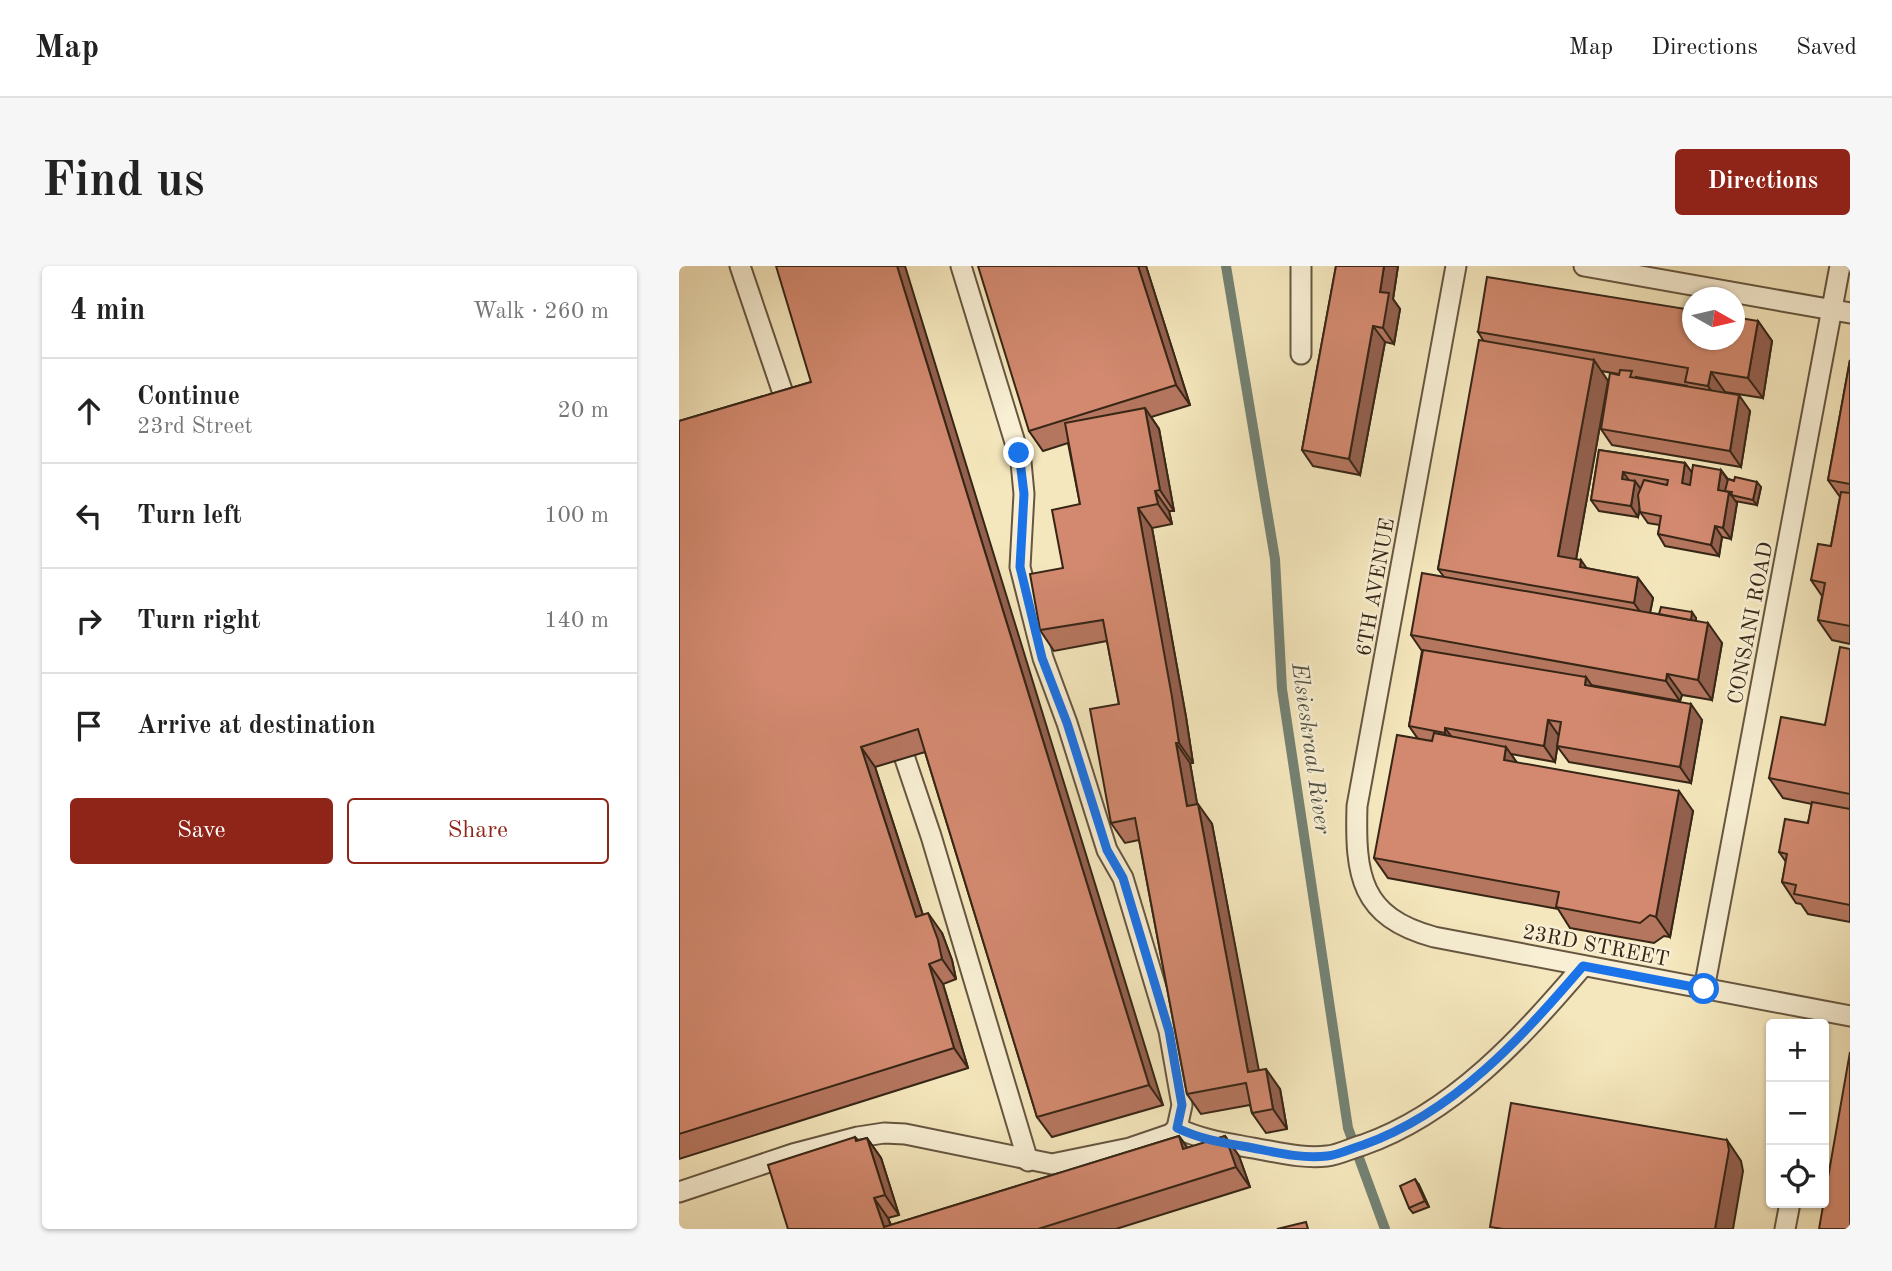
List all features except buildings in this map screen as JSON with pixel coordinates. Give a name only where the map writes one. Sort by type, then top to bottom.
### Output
[{"type":"lane","points":[[740,266],[798,438]]},
{"type":"lane","points":[[679,1192],[793,1154],[884,1133],[905,1134],[1041,1164],[1068,1163],[1130,1148],[1171,1134],[1177,1128],[1182,1105],[1169,1031],[1123,878],[1107,850],[1034,628],[1020,567],[1024,494],[1021,462],[961,266]]},
{"type":"lane","points":[[1301,266],[1301,354]]},
{"type":"lane","name":"6TH AVENUE","points":[[1381,911],[1370,898],[1361,874],[1356,848],[1356,806],[1456,266]]},
{"type":"lane","points":[[1584,266],[1841,312]]},
{"type":"lane","name":"CONSANI ROAD","points":[[1704,989],[1841,312],[1840,266]]},
{"type":"lane","points":[[891,717],[935,849],[1028,1161]]},
{"type":"lane","name":"23RD STREET","points":[[1381,911],[1406,929],[1704,989],[1822,1018],[1850,1016]]},
{"type":"lane","points":[[1177,1128],[1199,1138],[1307,1156],[1329,1156],[1377,1140],[1415,1121],[1454,1095],[1528,1031],[1583,966]]},
{"type":"lane","points":[[1785,1229],[1789,1208]]},
{"type":"waterway","name":"Elsieskraal River","points":[[1226,266],[1275,559],[1282,689],[1348,1128],[1385,1229]]},
{"type":"route","points":[[1019,453],[1024,494],[1020,567],[1034,628],[1107,850],[1123,878],[1169,1031],[1182,1105],[1177,1128],[1199,1138],[1275,1152],[1329,1156],[1377,1140],[1415,1121],[1454,1095],[1528,1031],[1583,966],[1704,989]]}]
